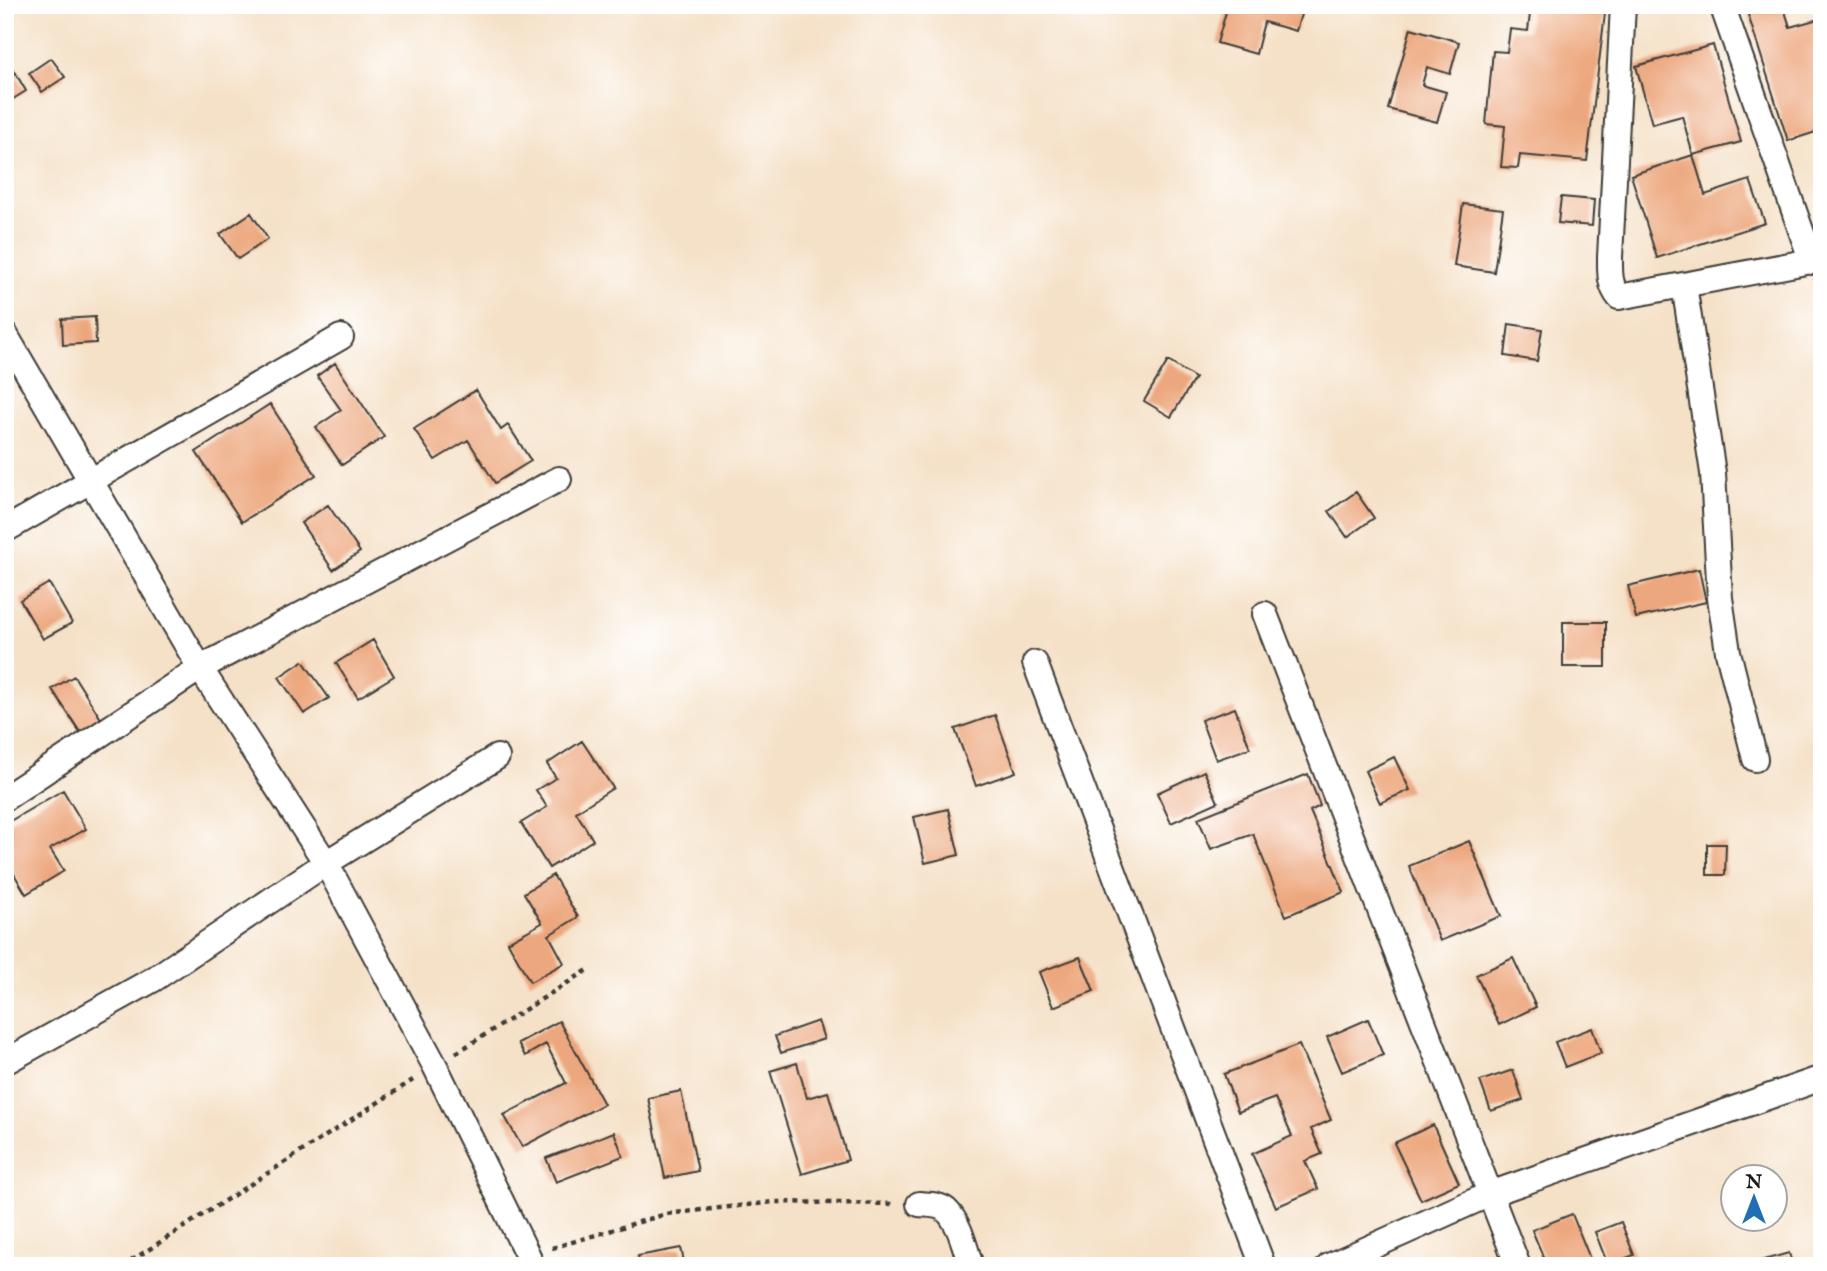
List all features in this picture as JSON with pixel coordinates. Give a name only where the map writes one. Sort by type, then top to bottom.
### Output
[{"type":"street","points":[[1623,5],[1610,280],[1619,297],[1817,260],[1721,5]]},
{"type":"street","points":[[1684,285],[1713,474],[1720,598],[1728,652],[1755,759]]},
{"type":"street","points":[[5,334],[200,668],[326,863],[435,1066],[529,1261]]},
{"type":"street","points":[[5,530],[341,337]]},
{"type":"street","points":[[5,798],[200,668],[559,479]]},
{"type":"street","points":[[1265,614],[1518,1266]]},
{"type":"street","points":[[1035,663],[1263,1266]]},
{"type":"street","points":[[5,1062],[153,979],[326,863],[497,757]]},
{"type":"street","points":[[1329,1266],[1490,1194],[1822,1077]]},
{"type":"street","points":[[919,1204],[945,1209],[957,1227],[971,1266]]},
{"type":"path","points":[[123,1266],[592,968]]},
{"type":"path","points":[[484,1266],[529,1261],[666,1214],[774,1202],[919,1204]]},
{"type":"building","points":[[1280,5],[1302,11],[1296,31],[1264,22],[1256,54],[1217,43],[1226,12],[1204,6]]},
{"type":"building","points":[[1531,5],[1606,5],[1587,161],[1520,155],[1518,168],[1501,167],[1505,126],[1486,124],[1493,51],[1507,52],[1510,29],[1528,31]]},
{"type":"building","points":[[1745,5],[1783,5],[1790,27],[1822,18],[1822,101],[1818,102],[1822,115],[1822,130],[1788,141]]},
{"type":"building","points":[[1411,28],[1459,42],[1450,74],[1427,67],[1422,85],[1446,92],[1437,122],[1388,109]]},
{"type":"building","points":[[1713,45],[1741,142],[1693,155],[1682,116],[1652,124],[1636,66]]},
{"type":"building","points":[[51,58],[65,77],[42,92],[29,73]]},
{"type":"building","points":[[9,62],[26,91],[5,104],[5,64]]},
{"type":"building","points":[[1693,155],[1705,195],[1750,180],[1765,223],[1657,258],[1631,175]]},
{"type":"building","points":[[1561,197],[1594,200],[1592,226],[1558,223]]},
{"type":"building","points":[[1463,204],[1503,209],[1494,272],[1454,266]]},
{"type":"building","points":[[251,213],[268,239],[238,259],[220,234]]},
{"type":"building","points":[[95,317],[96,343],[63,345],[62,319]]},
{"type":"building","points":[[1509,324],[1542,329],[1537,361],[1505,356]]},
{"type":"building","points":[[1168,361],[1195,378],[1171,417],[1144,401]]},
{"type":"building","points":[[335,363],[384,437],[342,465],[316,427],[341,410],[317,376]]},
{"type":"building","points":[[476,390],[501,430],[508,425],[531,461],[495,483],[468,440],[435,460],[414,429]]},
{"type":"building","points":[[270,404],[316,475],[242,522],[196,452]]},
{"type":"building","points":[[1356,492],[1374,518],[1347,537],[1329,511]]},
{"type":"building","points":[[328,505],[360,552],[333,570],[301,523]]},
{"type":"building","points":[[1699,569],[1706,602],[1636,618],[1628,586]]},
{"type":"building","points":[[49,583],[72,623],[43,639],[20,600]]},
{"type":"building","points":[[1563,622],[1606,622],[1606,667],[1563,667]]},
{"type":"building","points":[[373,640],[394,676],[358,698],[336,663]]},
{"type":"building","points":[[303,661],[329,698],[304,714],[279,677]]},
{"type":"building","points":[[74,676],[101,719],[80,732],[52,689]]},
{"type":"building","points":[[1235,708],[1250,748],[1216,760],[1201,720]]},
{"type":"building","points":[[995,715],[1016,772],[976,786],[955,729]]},
{"type":"building","points":[[582,741],[613,788],[576,812],[593,840],[549,868],[521,823],[547,807],[536,790],[556,778],[547,764]]},
{"type":"building","points":[[1394,757],[1410,790],[1380,803],[1365,771]]},
{"type":"building","points":[[1204,771],[1218,802],[1171,823],[1157,793]]},
{"type":"building","points":[[1308,774],[1320,806],[1310,811],[1344,892],[1286,916],[1253,834],[1211,849],[1198,818]]},
{"type":"building","points":[[63,790],[86,829],[50,849],[64,871],[26,894],[5,859],[5,824]]},
{"type":"building","points":[[948,809],[959,855],[925,863],[914,817]]},
{"type":"building","points":[[1469,841],[1501,916],[1440,941],[1409,866]]},
{"type":"building","points":[[1707,844],[1726,844],[1725,875],[1707,875]]},
{"type":"building","points":[[553,875],[578,917],[549,935],[564,963],[530,982],[508,942],[542,923],[524,893]]},
{"type":"building","points":[[1080,957],[1094,991],[1053,1007],[1039,972]]},
{"type":"building","points":[[1513,958],[1536,1007],[1499,1025],[1476,975]]},
{"type":"building","points":[[1368,1019],[1383,1055],[1342,1072],[1327,1037]]},
{"type":"building","points":[[559,1021],[604,1104],[522,1147],[504,1115],[566,1083],[546,1044],[525,1056],[518,1043]]},
{"type":"building","points":[[818,1021],[824,1039],[781,1053],[775,1036]]},
{"type":"building","points":[[1592,1028],[1601,1053],[1565,1067],[1555,1042]]},
{"type":"building","points":[[1299,1045],[1331,1120],[1311,1129],[1322,1154],[1305,1161],[1318,1189],[1276,1207],[1252,1154],[1292,1136],[1275,1098],[1238,1112],[1224,1074]]},
{"type":"building","points":[[797,1063],[807,1098],[828,1092],[848,1160],[802,1174],[770,1071]]},
{"type":"building","points":[[1513,1070],[1523,1100],[1491,1111],[1480,1081]]},
{"type":"building","points":[[681,1091],[698,1171],[665,1178],[648,1098]]},
{"type":"building","points":[[1433,1125],[1459,1183],[1421,1200],[1394,1143]]},
{"type":"building","points":[[614,1132],[623,1156],[556,1182],[546,1158]]},
{"type":"building","points":[[1572,1214],[1593,1266],[1547,1266],[1532,1230]]},
{"type":"building","points":[[1621,1222],[1634,1255],[1608,1265],[1595,1232]]},
{"type":"building","points":[[681,1248],[685,1266],[640,1266],[638,1256]]},
{"type":"building","points":[[1789,1253],[1793,1266],[1746,1266],[1746,1265]]}]
